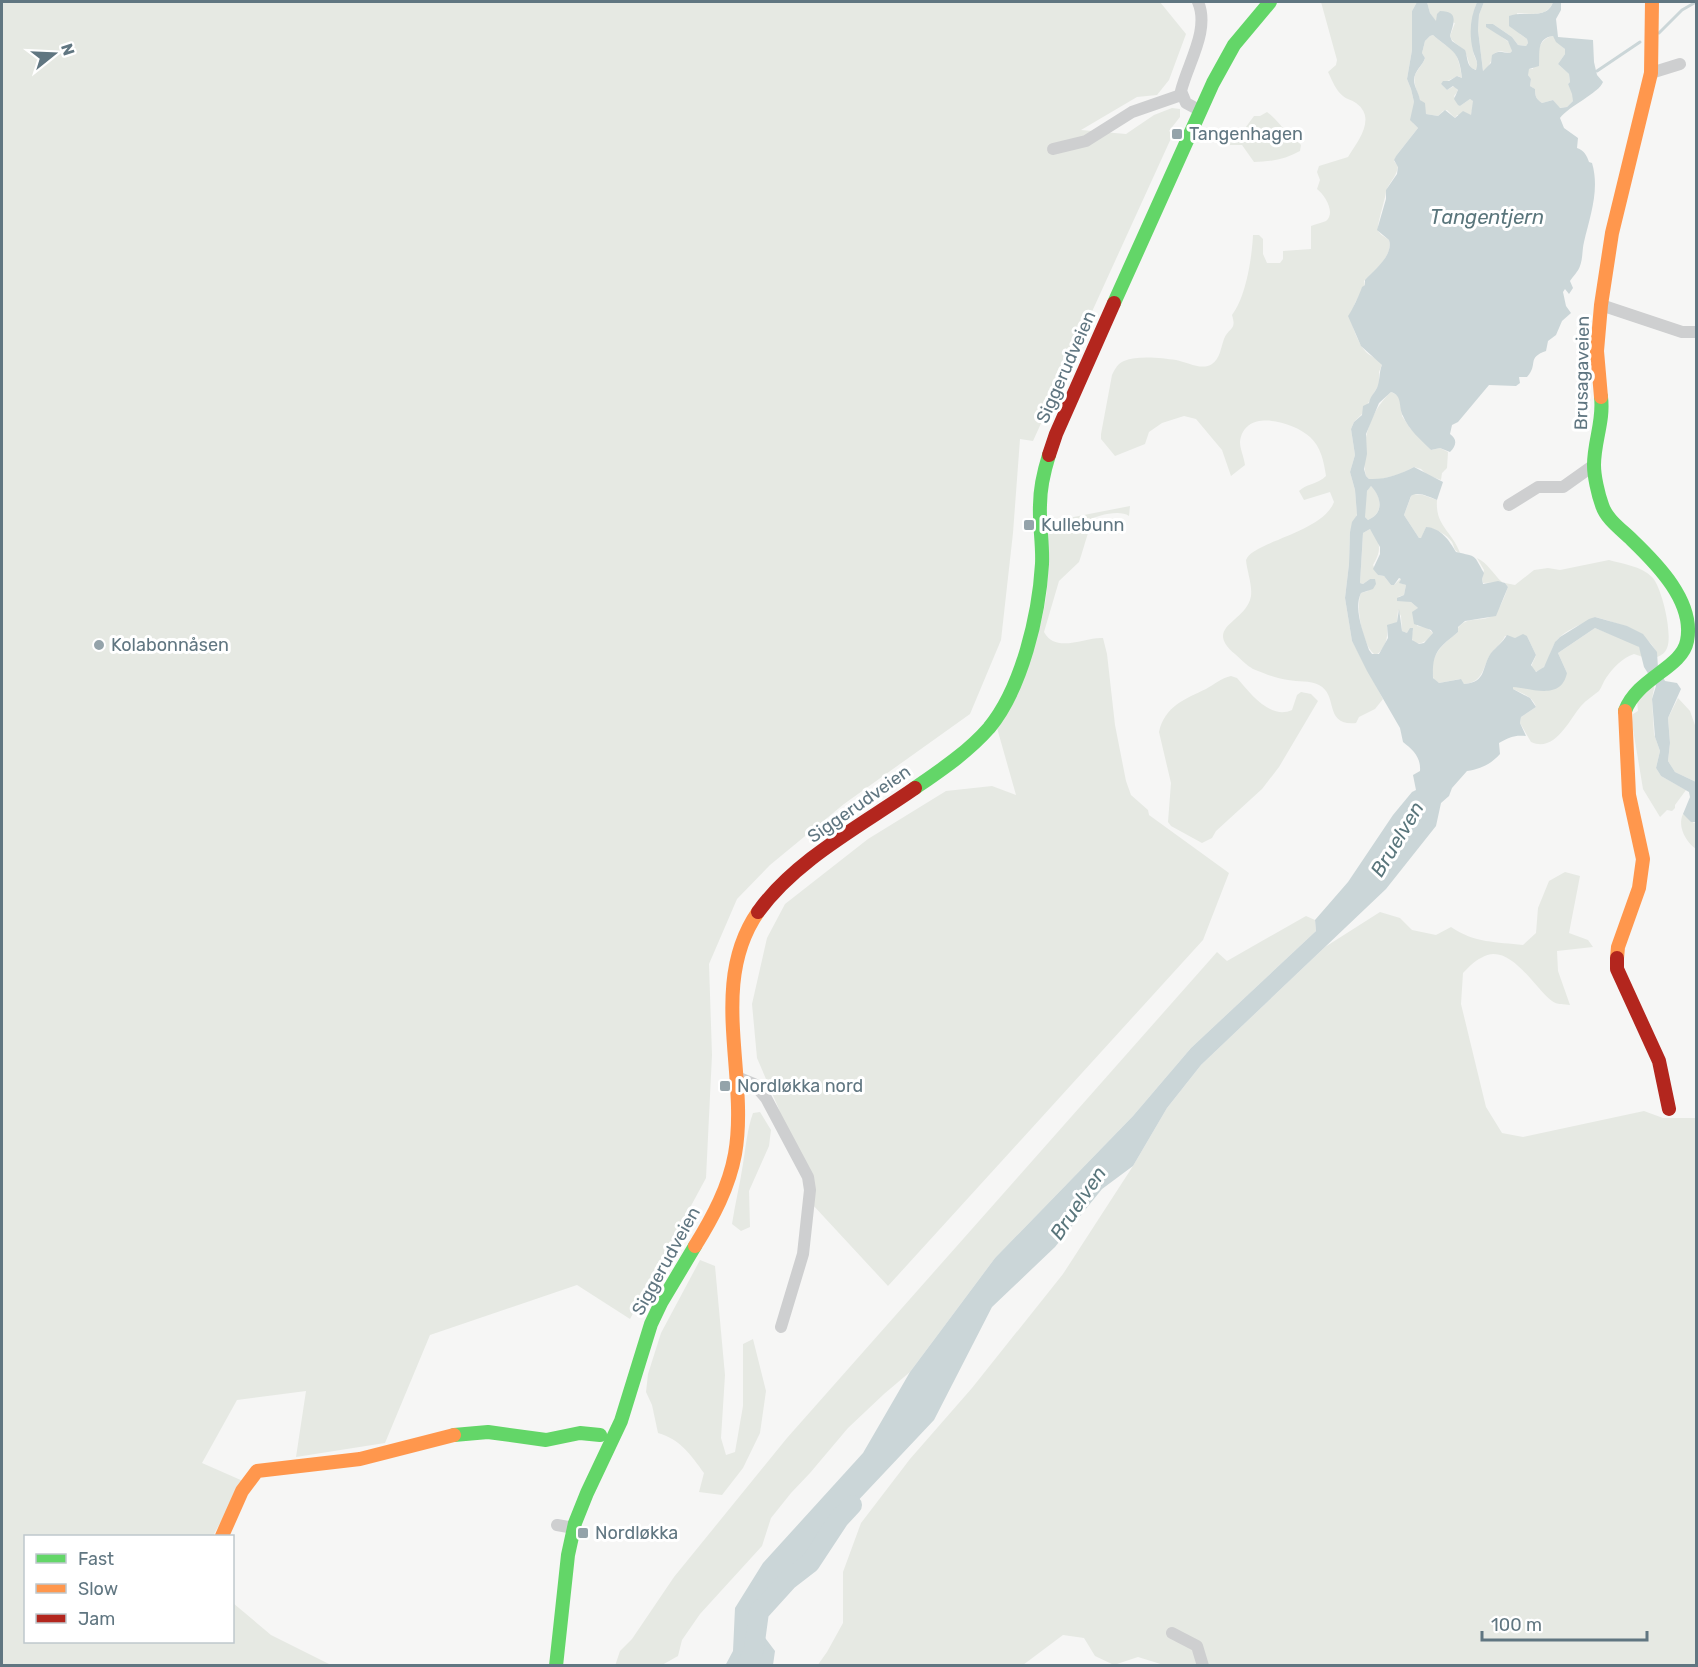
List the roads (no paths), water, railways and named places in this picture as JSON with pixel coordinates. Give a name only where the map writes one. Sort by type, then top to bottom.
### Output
[{"type":"main road","name":"Siggerudveien","points":[[556,1665],[568,1558],[574,1528],[587,1492],[626,1407],[651,1324],[725,1189],[735,1155],[739,1111],[732,1002],[733,975],[744,937],[762,907],[784,882],[966,750],[991,725],[1006,702],[1019,670],[1040,588],[1041,491],[1052,444],[1216,77],[1234,45],[1270,2]]},
{"type":"main road","name":"Brusagaveien","points":[[1652,2],[1651,73],[1612,233],[1601,305],[1597,351],[1603,412],[1594,465],[1602,507],[1616,525],[1651,558],[1677,594],[1684,610],[1688,632],[1687,643],[1681,655],[1647,681],[1633,695],[1625,710],[1629,795],[1642,859],[1639,888],[1618,947],[1617,969],[1659,1061],[1668,1109]]},
{"type":"main road","points":[[222,1535],[248,1479],[257,1472],[358,1459],[469,1433],[492,1433],[538,1440],[584,1432],[600,1435]]},
{"type":"street","points":[[1198,2],[1202,17],[1200,32],[1181,94],[1186,103],[1201,111]]},
{"type":"street","points":[[1651,73],[1680,64]]},
{"type":"street","points":[[1053,149],[1086,141],[1132,112],[1181,94]]},
{"type":"street","points":[[1601,305],[1682,332],[1696,332]]},
{"type":"street","points":[[1509,505],[1538,487],[1563,487],[1594,465]]},
{"type":"street","points":[[737,1077],[754,1084],[766,1098],[808,1177],[810,1190],[802,1254],[781,1327]]},
{"type":"street","points":[[557,1525],[574,1528]]},
{"type":"street","points":[[1172,1633],[1197,1646],[1203,1665]]},
{"type":"water","name":"Tangentjern","points":[[1417,2],[1427,2],[1430,13],[1436,21],[1440,11],[1450,13],[1454,19],[1450,36],[1452,41],[1465,50],[1469,64],[1476,70],[1477,62],[1472,45],[1471,26],[1477,2],[1484,2],[1479,15],[1478,30],[1483,71],[1491,63],[1492,55],[1512,51],[1508,41],[1486,27],[1486,24],[1493,24],[1512,37],[1518,45],[1526,46],[1527,39],[1509,26],[1509,16],[1540,13],[1550,8],[1553,2],[1561,2],[1561,10],[1556,19],[1558,37],[1593,40],[1597,75],[1603,82],[1596,91],[1560,118],[1564,128],[1578,138],[1577,148],[1592,163],[1595,193],[1581,263],[1570,281],[1573,288],[1569,294],[1565,289],[1563,292],[1566,306],[1571,313],[1562,321],[1556,335],[1548,341],[1546,351],[1536,356],[1527,377],[1519,377],[1520,383],[1516,386],[1489,385],[1458,422],[1452,425],[1450,434],[1455,442],[1450,452],[1440,448],[1431,450],[1419,438],[1405,421],[1400,402],[1391,392],[1379,403],[1366,434],[1367,454],[1364,469],[1369,479],[1381,479],[1414,467],[1443,482],[1437,500],[1420,494],[1411,496],[1404,515],[1419,538],[1426,527],[1440,532],[1456,552],[1476,559],[1484,573],[1483,584],[1498,581],[1505,583],[1508,587],[1496,616],[1465,621],[1458,627],[1458,632],[1441,646],[1435,656],[1433,678],[1439,683],[1461,679],[1464,684],[1477,680],[1491,653],[1507,635],[1515,638],[1523,634],[1527,636],[1536,655],[1531,665],[1536,672],[1544,667],[1555,642],[1560,637],[1589,619],[1595,617],[1627,626],[1643,634],[1657,652],[1658,668],[1665,681],[1677,683],[1681,689],[1668,718],[1670,743],[1668,761],[1675,772],[1696,782],[1696,822],[1691,822],[1683,814],[1690,797],[1689,792],[1661,776],[1656,768],[1660,751],[1655,737],[1652,699],[1656,686],[1644,667],[1639,647],[1595,628],[1558,653],[1567,673],[1564,682],[1559,687],[1545,691],[1513,687],[1530,698],[1536,707],[1521,717],[1520,723],[1526,736],[1512,737],[1499,743],[1500,754],[1497,758],[1485,766],[1467,771],[1441,803],[1436,826],[1386,889],[1201,1065],[1167,1108],[1133,1166],[1102,1189],[1055,1247],[992,1307],[934,1420],[786,1577],[754,1623],[775,1651],[773,1665],[725,1666],[733,1651],[735,1608],[763,1563],[863,1453],[910,1372],[995,1258],[1133,1116],[1191,1048],[1316,931],[1315,920],[1348,882],[1393,815],[1416,790],[1413,775],[1420,771],[1418,758],[1403,742],[1400,728],[1352,641],[1345,598],[1350,532],[1352,522],[1357,515],[1355,490],[1350,472],[1355,455],[1351,429],[1354,422],[1362,415],[1363,406],[1369,403],[1379,383],[1382,365],[1361,346],[1348,316],[1365,285],[1365,280],[1389,251],[1389,240],[1377,230],[1386,199],[1386,190],[1397,174],[1398,167],[1394,160],[1396,156],[1418,128],[1410,120],[1414,102],[1407,79],[1412,50],[1412,11]],"holes":[[[1433,35],[1457,56],[1462,78],[1457,76],[1441,84],[1447,90],[1453,86],[1458,90],[1454,99],[1458,105],[1470,99],[1473,101],[1471,115],[1463,111],[1455,118],[1445,110],[1438,116],[1426,114],[1425,103],[1420,100],[1414,80],[1425,58],[1422,53],[1425,41]],[[1553,36],[1556,42],[1565,49],[1565,54],[1558,64],[1569,74],[1568,84],[1573,101],[1567,107],[1560,108],[1553,100],[1542,103],[1536,97],[1535,89],[1530,86],[1529,69],[1539,66],[1541,43]],[[1371,486],[1380,505],[1377,513],[1368,520],[1365,517],[1367,491]],[[1370,529],[1380,547],[1380,554],[1373,569],[1378,575],[1384,576],[1391,585],[1394,585],[1399,578],[1401,579],[1399,583],[1406,585],[1404,595],[1397,598],[1397,601],[1411,602],[1418,608],[1412,612],[1414,624],[1431,630],[1433,633],[1424,643],[1419,644],[1412,640],[1413,628],[1410,628],[1407,633],[1402,631],[1399,609],[1397,622],[1387,625],[1388,638],[1379,654],[1372,654],[1369,650],[1360,622],[1358,606],[1361,593],[1373,589],[1376,584],[1375,579],[1360,583],[1363,533]]]},
{"type":"waterway","points":[[1659,33],[1682,10],[1696,2]]},
{"type":"waterway","points":[[1597,71],[1640,42]]},
{"type":"waterway","name":"Bruelven","points":[[747,1666],[754,1649],[759,1612],[788,1580],[810,1563],[839,1519],[852,1505]]},
{"type":"place","name":"Tangenhagen","points":[[1177,134]]},
{"type":"place","name":"Kullebunn","points":[[1029,525]]},
{"type":"place","name":"Kolabonnåsen","points":[[99,645]]},
{"type":"place","name":"Nordløkka nord","points":[[725,1086]]},
{"type":"place","name":"Nordløkka","points":[[583,1533]]}]
